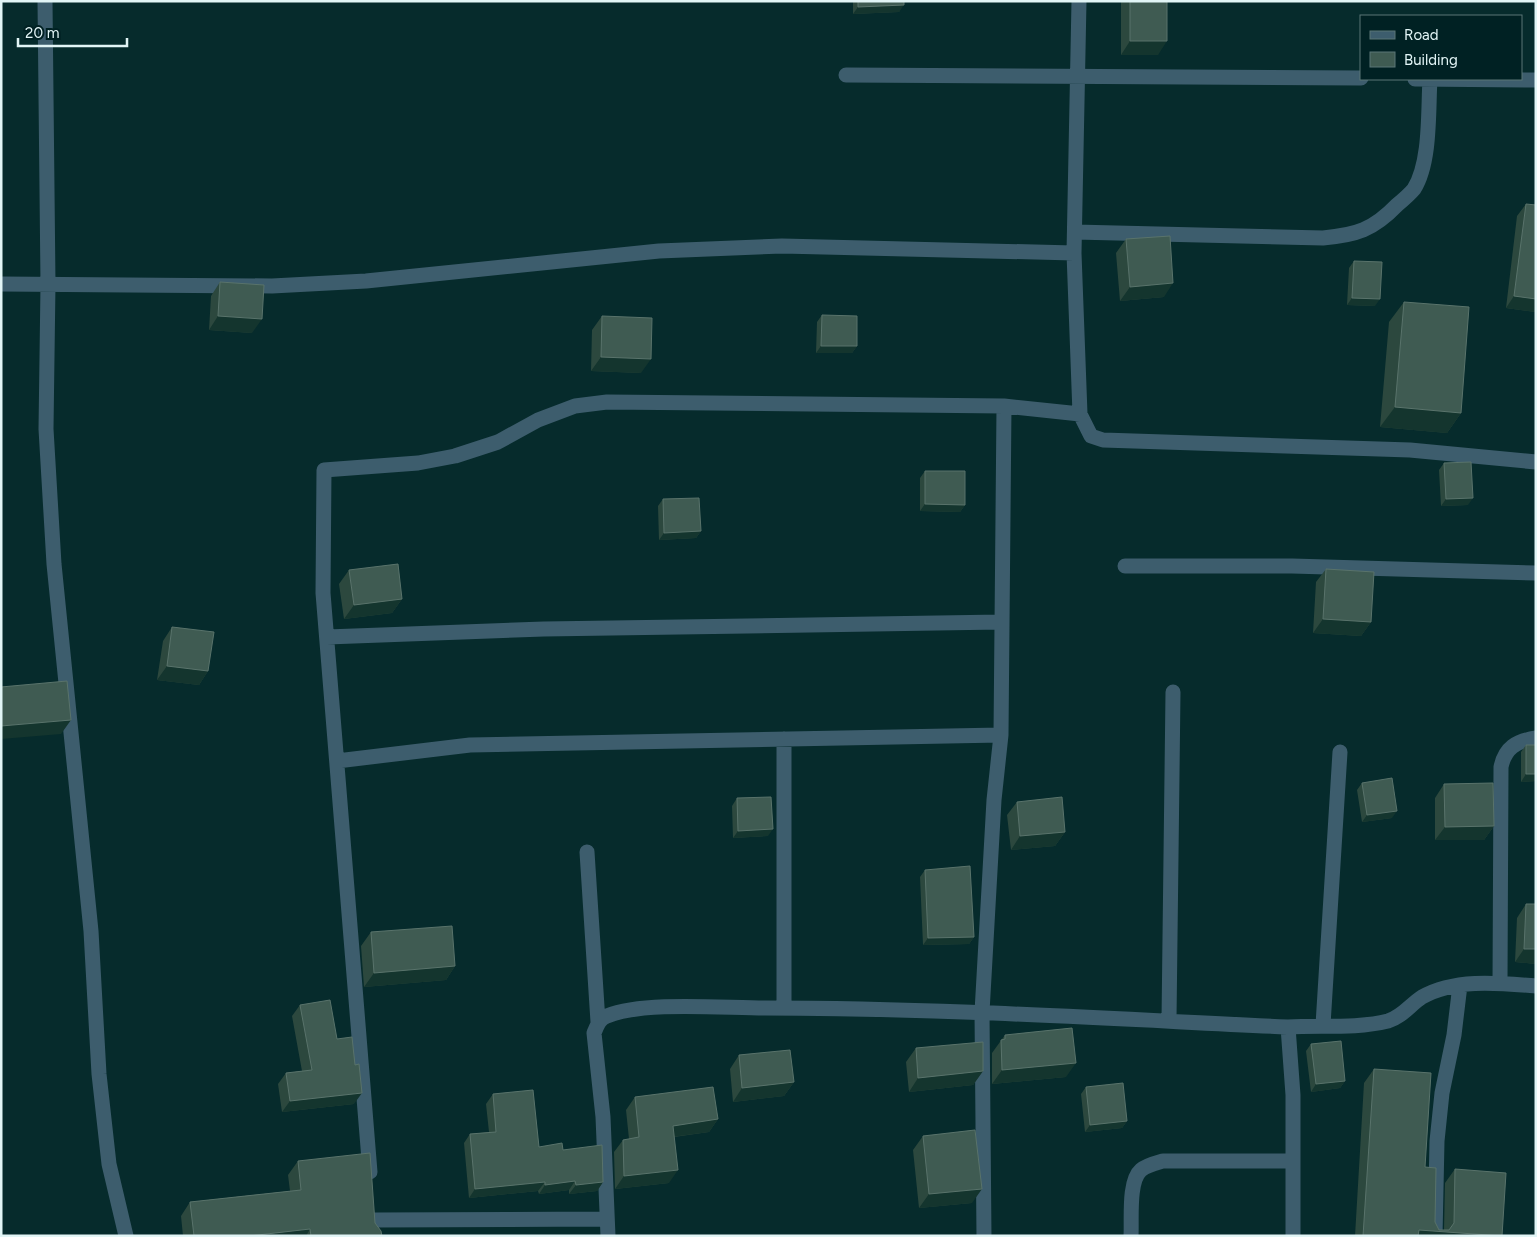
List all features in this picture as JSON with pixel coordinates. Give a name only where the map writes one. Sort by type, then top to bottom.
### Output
[{"type":"street","points":[[46,1],[48,284],[46,429],[54,564],[91,931],[99,1074],[109,1164],[126,1236]]},
{"type":"street","points":[[1079,1],[1074,253],[1080,414],[1084,426],[1091,436],[1103,440],[1410,450],[1536,462]]},
{"type":"street","points":[[846,76],[1078,75],[1360,78]]},
{"type":"street","points":[[1075,232],[1322,238],[1352,235],[1369,229],[1391,212],[1414,189],[1426,152],[1430,80]]},
{"type":"street","points":[[1522,80],[1536,80]]},
{"type":"street","points":[[1,284],[272,286],[366,281],[659,250],[782,246],[1074,253]]},
{"type":"street","points":[[375,1236],[323,593],[324,470],[418,463],[455,456],[498,442],[538,420],[575,406],[607,402],[1004,406],[1080,414]]},
{"type":"street","points":[[984,1236],[982,1012],[994,800],[1001,735],[1004,406]]},
{"type":"street","points":[[1125,566],[1292,566],[1536,573]]},
{"type":"street","points":[[327,637],[554,629],[1001,622]]},
{"type":"street","points":[[1169,1020],[1173,692]]},
{"type":"street","points":[[336,761],[470,745],[1001,735]]},
{"type":"street","points":[[1500,983],[1501,767],[1504,754],[1513,744],[1536,738]]},
{"type":"street","points":[[784,739],[784,1008]]},
{"type":"street","points":[[1323,1024],[1340,752]]},
{"type":"street","points":[[587,852],[598,1022],[594,1033],[603,1117],[608,1236]]},
{"type":"street","points":[[598,1022],[606,1016],[647,1008],[784,1008],[982,1012],[1288,1027],[1323,1024],[1359,1026],[1391,1020],[1422,998],[1436,991],[1460,985],[1500,983],[1536,986]]},
{"type":"street","points":[[1435,1236],[1437,1141],[1442,1093],[1454,1035],[1460,985]]},
{"type":"street","points":[[1288,1027],[1293,1094],[1293,1236]]},
{"type":"street","points":[[1132,1236],[1132,1198],[1135,1184],[1140,1171],[1148,1166],[1163,1160],[1293,1161]]},
{"type":"street","points":[[374,1220],[607,1219]]},
{"type":"building","points":[[858,1],[904,1],[904,5],[858,7]]},
{"type":"building","points":[[1130,1],[1167,1],[1167,41],[1130,41]]},
{"type":"building","points":[[1526,204],[1536,205],[1536,299],[1514,296]]},
{"type":"building","points":[[1170,236],[1173,283],[1130,287],[1126,239]]},
{"type":"building","points":[[1354,261],[1382,262],[1380,299],[1352,298]]},
{"type":"building","points":[[220,282],[264,285],[262,319],[218,316]]},
{"type":"building","points":[[1404,302],[1469,307],[1461,413],[1395,407]]},
{"type":"building","points":[[822,315],[857,316],[857,346],[821,346]]},
{"type":"building","points":[[602,316],[652,318],[651,359],[601,357]]},
{"type":"building","points":[[1471,462],[1473,498],[1446,499],[1444,463]]},
{"type":"building","points":[[925,471],[965,471],[965,505],[925,504]]},
{"type":"building","points":[[699,498],[701,531],[664,533],[663,499]]},
{"type":"building","points":[[398,564],[402,599],[354,605],[349,570]]},
{"type":"building","points":[[1326,569],[1374,572],[1371,622],[1323,619]]},
{"type":"building","points":[[172,627],[214,632],[208,671],[167,666]]},
{"type":"building","points":[[67,681],[71,720],[1,726],[1,687]]},
{"type":"building","points":[[1526,745],[1536,745],[1536,774],[1526,774]]},
{"type":"building","points":[[1392,778],[1397,811],[1367,815],[1362,783]]},
{"type":"building","points":[[1493,783],[1494,826],[1445,827],[1444,784]]},
{"type":"building","points":[[771,797],[773,829],[738,831],[737,798]]},
{"type":"building","points":[[1062,797],[1065,832],[1020,836],[1017,802]]},
{"type":"building","points":[[970,866],[974,937],[928,938],[925,870]]},
{"type":"building","points":[[1526,904],[1536,904],[1536,949],[1524,949]]},
{"type":"building","points":[[452,926],[455,966],[374,973],[371,932]]},
{"type":"building","points":[[330,1000],[337,1039],[352,1037],[355,1065],[359,1064],[362,1093],[290,1101],[286,1073],[312,1070],[300,1005]]},
{"type":"building","points":[[1072,1028],[1076,1063],[1002,1070],[1001,1040],[1005,1039],[1005,1035]]},
{"type":"building","points":[[1341,1041],[1345,1081],[1316,1084],[1311,1044]]},
{"type":"building","points":[[983,1042],[983,1071],[918,1078],[916,1048]]},
{"type":"building","points":[[790,1050],[794,1082],[742,1088],[739,1055]]},
{"type":"building","points":[[1374,1069],[1431,1073],[1425,1167],[1436,1168],[1435,1222],[1439,1230],[1449,1230],[1454,1223],[1455,1169],[1506,1173],[1502,1236],[1419,1230],[1418,1236],[1363,1236]]},
{"type":"building","points":[[1123,1083],[1127,1121],[1090,1125],[1086,1087]]},
{"type":"building","points":[[713,1087],[718,1119],[673,1126],[678,1170],[624,1176],[623,1140],[639,1137],[635,1097]]},
{"type":"building","points":[[533,1090],[539,1147],[562,1143],[563,1150],[602,1145],[603,1182],[576,1185],[575,1181],[545,1185],[545,1182],[475,1189],[470,1134],[496,1132],[493,1094]]},
{"type":"building","points":[[975,1130],[982,1189],[929,1194],[923,1136]]},
{"type":"building","points":[[370,1153],[375,1223],[382,1236],[311,1236],[310,1229],[249,1236],[194,1236],[190,1202],[301,1190],[298,1161]]}]
